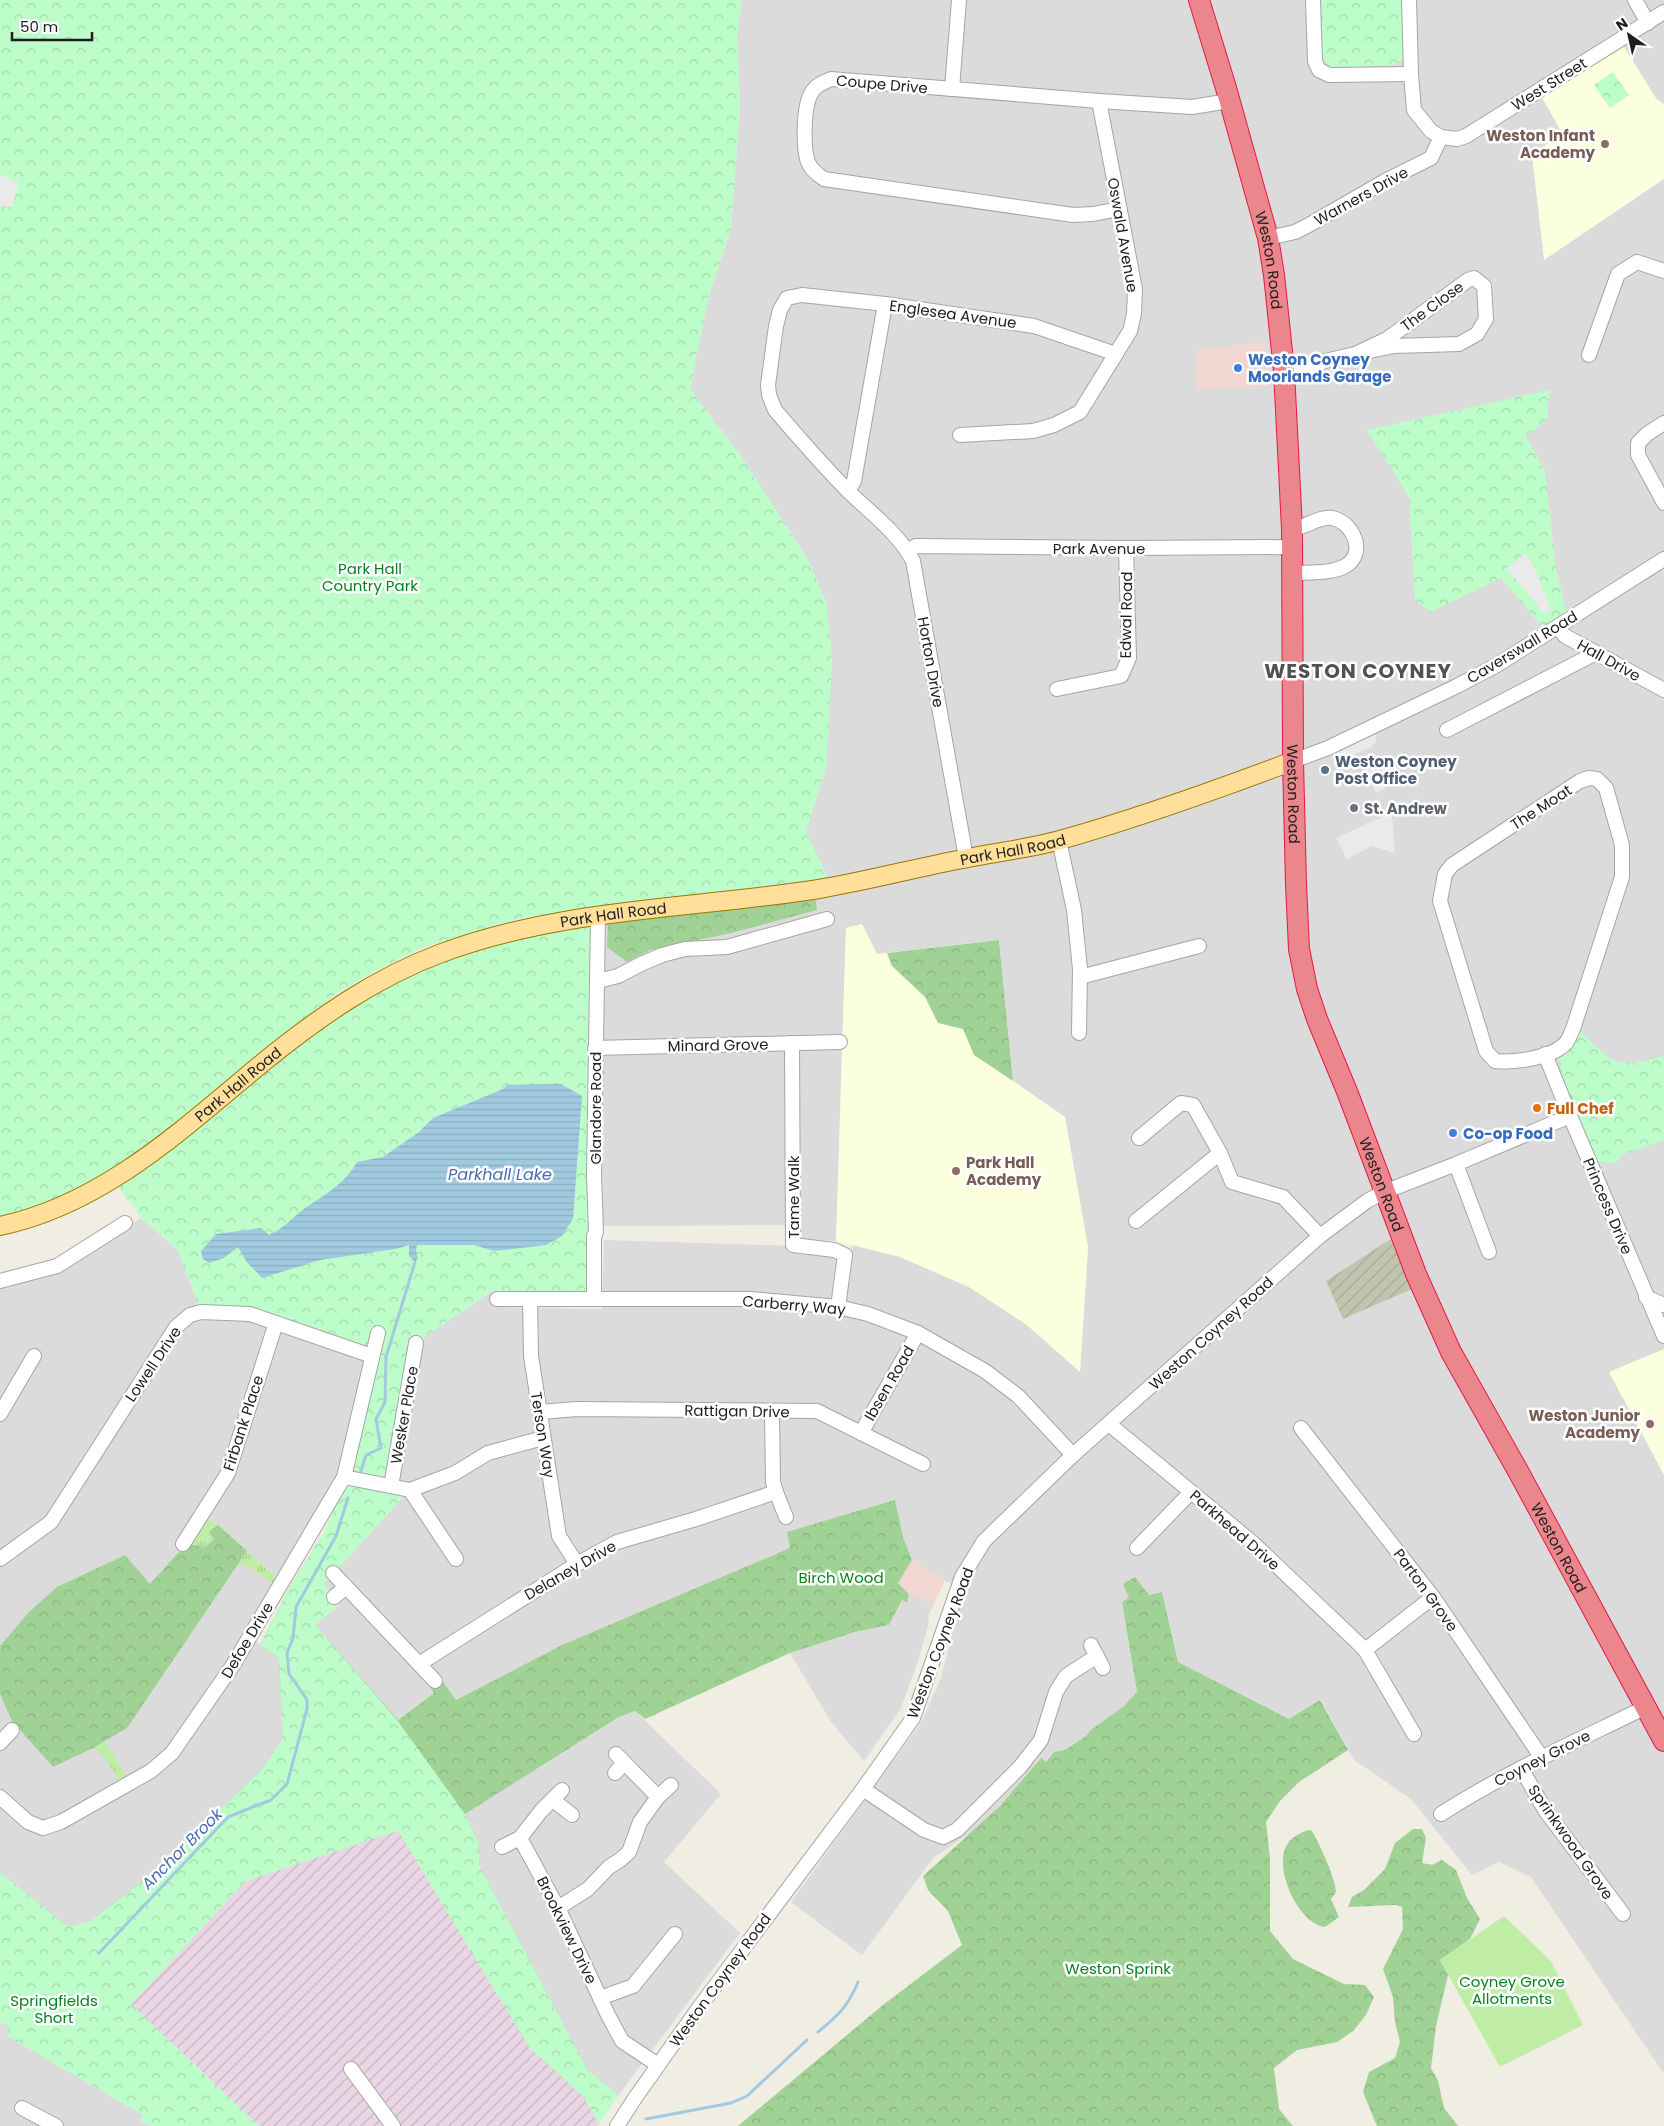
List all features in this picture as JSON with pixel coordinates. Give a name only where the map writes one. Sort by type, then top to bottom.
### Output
[{"type":"highway","name":"Weston Road","points":[[1199,0],[1268,238],[1274,275],[1284,371],[1292,538],[1293,761],[1299,949],[1307,989],[1316,1019],[1348,1094],[1416,1274],[1451,1352],[1518,1471],[1664,1741]]},
{"type":"main road","name":"Park Hall Road","points":[[0,1226],[43,1213],[82,1196],[113,1179],[166,1142],[309,1027],[352,997],[404,969],[471,942],[539,924],[820,888],[1059,840],[1200,795],[1293,761]]},
{"type":"street","points":[[952,89],[959,0]]},
{"type":"street","points":[[1313,0],[1315,61],[1319,70],[1329,75],[1411,74]]},
{"type":"street","points":[[1409,0],[1414,110],[1436,134]]},
{"type":"street","points":[[1635,0],[1648,22]]},
{"type":"street","name":"West Street","points":[[1436,134],[1457,139],[1466,136],[1664,12]]},
{"type":"street","name":"Coupe Drive","points":[[1119,209],[1093,214],[1073,215],[824,179],[816,174],[808,163],[805,146],[807,103],[812,92],[819,84],[831,78],[1192,107],[1229,101]]},
{"type":"street","name":"Oswald Avenue","points":[[960,435],[1033,431],[1068,419],[1080,412],[1130,331],[1134,314],[1135,289],[1099,101]]},
{"type":"street","name":"Warners Drive","points":[[1268,238],[1295,232],[1308,226],[1385,180],[1431,158],[1436,134]]},
{"type":"street","points":[[1589,355],[1618,274],[1637,262],[1664,271]]},
{"type":"street","name":"The Close","points":[[1284,371],[1295,371],[1325,361],[1394,346],[1459,344],[1477,334],[1486,319],[1484,286],[1474,278],[1468,280],[1387,339],[1355,354]]},
{"type":"street","name":"Englesea Avenue","points":[[787,298],[802,295],[885,304],[1034,326],[1116,354]]},
{"type":"street","name":"Horton Drive","points":[[787,298],[780,310],[776,326],[768,385],[769,395],[775,410],[848,491],[908,550],[913,561],[966,858]]},
{"type":"street","points":[[848,491],[854,481],[885,304]]},
{"type":"street","points":[[1664,423],[1647,434],[1638,443],[1638,456],[1664,503]]},
{"type":"street","points":[[1292,538],[1301,528],[1319,520],[1332,518],[1340,521],[1351,531],[1355,537],[1356,547],[1354,557],[1340,568],[1293,573]]},
{"type":"street","name":"Park Avenue","points":[[908,550],[916,546],[1126,548],[1292,538]]},
{"type":"street","name":"Edwal Road","points":[[1057,689],[1121,676],[1129,658],[1126,548]]},
{"type":"street","name":"Caverswall Road","points":[[1293,761],[1320,752],[1497,665],[1664,559]]},
{"type":"street","name":"Hall Drive","points":[[1558,627],[1565,636],[1664,690]]},
{"type":"street","points":[[1447,730],[1596,653]]},
{"type":"street","name":"The Moat","points":[[1589,778],[1597,779],[1606,788],[1622,845],[1622,877],[1570,1035],[1567,1041],[1558,1049],[1545,1054],[1508,1063],[1495,1061],[1486,1051],[1440,900],[1442,884],[1445,874],[1452,865],[1580,781],[1589,778]]},
{"type":"street","points":[[1059,840],[1074,910],[1080,977],[1079,1032]]},
{"type":"street","name":"Glandore Road","points":[[594,1299],[594,1236],[596,1232],[595,1048],[598,916]]},
{"type":"street","points":[[598,981],[618,976],[662,955],[685,949],[728,947],[828,919]]},
{"type":"street","points":[[1080,977],[1199,946]]},
{"type":"street","name":"Minard Grove","points":[[595,1048],[840,1042]]},
{"type":"street","name":"Tame Walk","points":[[792,1043],[793,1245],[834,1250],[845,1255],[838,1307]]},
{"type":"street","name":"Princess Drive","points":[[1545,1054],[1664,1336]]},
{"type":"street","points":[[1139,1138],[1182,1103],[1193,1106],[1220,1153],[1232,1182],[1283,1197],[1320,1236]]},
{"type":"street","name":"Weston Coyney Road","points":[[617,2126],[658,2065],[863,1789],[913,1718],[962,1577],[984,1541],[1073,1455],[1320,1236],[1367,1201],[1384,1192],[1570,1116]]},
{"type":"street","points":[[1136,1220],[1220,1153]]},
{"type":"street","points":[[1456,1164],[1489,1252]]},
{"type":"street","points":[[0,1281],[57,1266],[125,1223]]},
{"type":"street","points":[[1646,1297],[1664,1305]]},
{"type":"street","name":"Carberry Way","points":[[497,1299],[751,1300],[838,1307],[868,1314],[918,1333],[985,1371],[1011,1391],[1048,1426],[1073,1455]]},
{"type":"street","name":"Terson Way","points":[[530,1300],[531,1356],[559,1536],[576,1564]]},
{"type":"street","name":"Lowell Drive","points":[[0,1559],[51,1522],[176,1327],[190,1315],[201,1312],[250,1314],[372,1356]]},
{"type":"street","name":"Firbank Place","points":[[183,1544],[228,1473],[276,1323]]},
{"type":"street","name":"Defoe Drive","points":[[0,1797],[28,1822],[42,1828],[60,1822],[152,1771],[172,1753],[233,1665],[344,1477],[378,1332]]},
{"type":"street","name":"Ibsen Road","points":[[861,1433],[918,1333]]},
{"type":"street","name":"Wesker Place","points":[[391,1486],[416,1343]]},
{"type":"street","points":[[0,1414],[34,1356]]},
{"type":"street","name":"Rattigan Drive","points":[[540,1412],[577,1409],[817,1412],[923,1464]]},
{"type":"street","points":[[772,1412],[773,1482],[786,1517]]},
{"type":"street","name":"Parkhead Drive","points":[[1109,1424],[1253,1543],[1360,1645],[1414,1734]]},
{"type":"street","name":"Parton Grove","points":[[1301,1428],[1433,1597],[1542,1758]]},
{"type":"street","points":[[344,1477],[410,1490],[454,1472],[488,1453],[543,1438]]},
{"type":"street","points":[[410,1490],[456,1559]]},
{"type":"street","name":"Delaney Drive","points":[[419,1664],[576,1564],[617,1542],[696,1519],[776,1492]]},
{"type":"street","points":[[1137,1548],[1191,1492]]},
{"type":"street","points":[[333,1573],[435,1681]]},
{"type":"street","points":[[334,1597],[346,1587]]},
{"type":"street","points":[[1360,1645],[1433,1597]]},
{"type":"street","points":[[863,1789],[924,1830],[943,1837],[958,1830],[1020,1766],[1041,1740],[1056,1692],[1066,1676],[1097,1656]]},
{"type":"street","name":"Coyney Grove","points":[[1441,1814],[1521,1768],[1646,1707]]},
{"type":"street","points":[[618,1763],[658,1797]]},
{"type":"street","name":"Sprinkwood Grove","points":[[1521,1768],[1545,1810],[1623,1914]]},
{"type":"street","points":[[558,1908],[588,1888],[609,1867],[629,1852],[640,1822],[658,1797],[671,1784]]},
{"type":"street","points":[[502,1847],[520,1838],[541,1811],[558,1795],[572,1815]]},
{"type":"street","name":"Brookview Drive","points":[[520,1838],[558,1908],[622,2041],[658,2065]]},
{"type":"street","points":[[600,1998],[633,1986],[675,1934]]},
{"type":"street","points":[[351,2069],[393,2126]]},
{"type":"street","points":[[22,2108],[36,2122],[56,2126]]},
{"type":"shaded area","points":[[742,0],[1664,0],[1664,2074],[1531,1877],[1499,1862],[1472,1875],[1411,1799],[1354,1760],[1321,1700],[1289,1719],[1178,1662],[1162,1592],[1129,1598],[1122,1603],[1137,1692],[1123,1707],[1092,1729],[1086,1736],[1065,1750],[1054,1752],[1045,1762],[1040,1758],[1016,1788],[980,1827],[934,1857],[862,1955],[791,1902],[922,1721],[941,1678],[959,1608],[967,1594],[912,1560],[903,1537],[788,1532],[790,1548],[562,1645],[456,1700],[440,1679],[434,1693],[397,1720],[315,1625],[340,1604],[323,1584],[410,1490],[400,1481],[424,1337],[496,1289],[497,1307],[602,1309],[604,1240],[796,1246],[843,1253],[845,1300],[853,1245],[900,1257],[969,1287],[1027,1325],[1080,1372],[1088,1247],[1065,1118],[1013,1081],[999,940],[877,954],[862,924],[846,928],[836,1241],[798,1239],[798,1225],[603,1226],[598,916],[833,885],[806,832],[827,763],[827,604],[807,558],[743,459],[690,389],[708,299],[731,228],[740,107],[737,33]]},
{"type":"shaded area","name":"Weston Infant Academy","points":[[1624,47],[1656,98],[1664,105],[1664,179],[1544,260],[1532,155],[1562,133],[1541,96]]},
{"type":"shaded area","points":[[0,174],[19,183],[12,207],[0,206]]},
{"type":"shaded area","points":[[1265,342],[1271,386],[1196,389],[1197,350]]},
{"type":"shaded area","points":[[1526,553],[1537,572],[1551,611],[1544,613],[1506,568]]},
{"type":"shaded area","points":[[1376,734],[1376,741],[1371,747],[1349,757],[1334,757],[1332,754]]},
{"type":"shaded area","points":[[1383,760],[1385,789],[1376,793],[1365,769]]},
{"type":"shaded area","points":[[1386,815],[1392,815],[1395,853],[1372,846],[1347,859],[1336,838]]},
{"type":"shaded area","name":"Park Hall Academy","points":[[862,924],[877,954],[999,940],[1013,1081],[1065,1117],[1088,1247],[1080,1372],[1027,1325],[969,1287],[900,1257],[836,1241],[846,928]]},
{"type":"shaded area","points":[[141,1218],[178,1250],[201,1312],[250,1314],[372,1356],[344,1477],[251,1634],[260,1645],[279,1658],[283,1738],[264,1767],[191,1839],[131,1890],[90,1921],[68,1927],[0,1872],[0,1280],[68,1260]]},
{"type":"shaded area","points":[[1392,1238],[1412,1289],[1343,1319],[1326,1281]]},
{"type":"shaded area","name":"Weston Junior Academy","points":[[1664,1349],[1664,1475],[1609,1372]]},
{"type":"shaded area","points":[[912,1560],[945,1580],[934,1604],[909,1594],[898,1583]]},
{"type":"shaded area","points":[[909,1594],[934,1604],[928,1616],[929,1622],[918,1661],[901,1708],[864,1761],[831,1722],[790,1653],[855,1632],[889,1625],[902,1600],[907,1602]]},
{"type":"shaded area","points":[[635,1711],[721,1794],[664,1862],[740,1933],[618,2096],[587,2069],[480,1867],[478,1842],[465,1814],[619,1717]]},
{"type":"shaded area","points":[[398,1830],[529,2047],[583,2096],[599,2124],[597,2126],[259,2126],[131,2004],[246,1881]]},
{"type":"shaded area","points":[[0,2022],[8,2025],[8,2036],[143,2115],[141,2121],[151,2126],[0,2126]]},
{"type":"green space","name":"Park Hall Country Park","points":[[0,0],[742,0],[737,33],[740,107],[731,228],[708,299],[690,389],[743,459],[807,558],[827,604],[832,660],[827,763],[806,832],[828,878],[624,906],[525,917],[469,936],[426,946],[381,968],[336,994],[258,1055],[162,1138],[100,1178],[58,1199],[18,1214],[0,1218]]},
{"type":"green space","points":[[1321,0],[1404,0],[1404,58],[1395,65],[1332,68],[1323,59]]},
{"type":"green space","points":[[1613,72],[1629,95],[1610,108],[1594,85]]},
{"type":"green space","points":[[1550,390],[1547,420],[1526,436],[1545,471],[1556,569],[1567,613],[1544,629],[1501,578],[1431,612],[1415,600],[1409,497],[1367,430]]},
{"type":"green space","points":[[815,896],[817,910],[731,933],[650,950],[627,962],[607,947],[608,924],[619,921]]},
{"type":"green space","points":[[598,916],[594,1299],[496,1296],[495,1289],[416,1343],[391,1486],[344,1477],[372,1356],[250,1314],[201,1312],[178,1250],[141,1218],[113,1179],[291,1041],[435,956]]},
{"type":"green space","points":[[999,940],[1013,1081],[974,1055],[963,1029],[938,1023],[925,997],[892,966],[887,953]]},
{"type":"green space","points":[[1580,1031],[1601,1051],[1617,1061],[1635,1063],[1664,1056],[1664,1140],[1621,1155],[1616,1164],[1595,1161],[1570,1108],[1559,1060]]},
{"type":"green space","name":"Springfields Short","points":[[346,1483],[407,1493],[324,1584],[340,1604],[315,1625],[397,1720],[465,1814],[478,1842],[480,1867],[587,2069],[618,2096],[599,2124],[583,2096],[529,2047],[398,1831],[246,1881],[131,2004],[259,2126],[151,2126],[141,2121],[143,2115],[7,2036],[8,2025],[0,2022],[0,1872],[68,1927],[90,1921],[129,1892],[191,1839],[264,1767],[283,1738],[279,1658],[260,1645],[291,1585],[322,1536]]},
{"type":"green space","name":"Birch Wood","points":[[895,1500],[903,1537],[912,1560],[898,1583],[909,1594],[907,1602],[902,1600],[889,1625],[855,1632],[790,1653],[645,1719],[635,1711],[619,1717],[465,1814],[478,1842],[480,1867],[587,2069],[605,2085],[529,2047],[398,1830],[266,1845],[133,1984],[0,1872],[68,1927],[90,1921],[131,1890],[191,1839],[264,1767],[283,1738],[279,1658],[260,1645],[291,1585],[322,1536],[313,1588],[315,1625],[398,1720],[434,1693],[429,1686],[440,1678],[456,1700],[562,1645],[790,1548],[787,1532]]},
{"type":"green space","points":[[205,1518],[218,1525],[212,1529],[214,1539],[204,1547],[191,1545],[184,1549]]},
{"type":"green space","points":[[218,1525],[247,1551],[127,1728],[93,1748],[53,1767],[20,1730],[17,1732],[9,1726],[12,1721],[0,1694],[0,1646],[29,1612],[57,1587],[125,1555],[150,1584],[177,1554],[191,1545],[205,1547],[214,1539],[209,1533]]},
{"type":"green space","points":[[247,1551],[277,1578],[273,1584],[254,1570],[239,1564]]},
{"type":"green space","name":"Weston Sprink","points":[[1135,1577],[1149,1595],[1162,1592],[1178,1662],[1289,1719],[1320,1700],[1348,1750],[1299,1782],[1280,1801],[1266,1822],[1270,1859],[1270,1931],[1293,1959],[1344,1984],[1365,1985],[1374,1997],[1366,2015],[1353,2031],[1337,2042],[1297,2050],[1274,2068],[1279,2109],[1293,2126],[738,2126],[883,2005],[962,1945],[948,1911],[928,1890],[923,1876],[1000,1806],[1041,1758],[1046,1762],[1054,1752],[1065,1750],[1086,1736],[1092,1729],[1123,1707],[1137,1692],[1122,1602],[1129,1598],[1123,1584]]},
{"type":"green space","points":[[105,1741],[127,1777],[120,1781],[104,1757],[93,1748]]},
{"type":"green space","points":[[1413,1829],[1422,1829],[1426,1838],[1422,1863],[1432,1865],[1442,1860],[1456,1870],[1467,1898],[1480,1919],[1470,1939],[1440,1960],[1448,1975],[1436,2026],[1431,2068],[1438,2081],[1444,2108],[1458,2126],[1377,2126],[1363,2092],[1369,2072],[1395,2058],[1400,2042],[1395,2022],[1393,1997],[1383,1969],[1403,1929],[1402,1907],[1396,1905],[1348,1907],[1352,1897],[1364,1890],[1385,1869],[1395,1843]]},
{"type":"green space","points":[[1308,1830],[1312,1831],[1319,1844],[1335,1886],[1336,1892],[1331,1899],[1339,1917],[1325,1927],[1315,1923],[1305,1915],[1290,1892],[1285,1878],[1284,1853],[1288,1843],[1300,1833]]},
{"type":"green space","name":"Coyney Grove Allotments","points":[[1504,1916],[1551,1961],[1583,2025],[1500,2067],[1440,1960]]},
{"type":"water","name":"Parkhall Lake","points":[[561,1084],[582,1096],[573,1219],[562,1236],[546,1245],[494,1251],[474,1245],[417,1245],[418,1258],[415,1262],[409,1256],[409,1245],[396,1249],[320,1260],[262,1278],[246,1261],[238,1247],[224,1258],[209,1263],[203,1259],[201,1251],[216,1234],[261,1228],[269,1235],[274,1233],[340,1183],[357,1162],[383,1157],[419,1132],[433,1118],[503,1089],[507,1085]]},
{"type":"waterway","name":"Anchor Brook","points":[[361,1471],[366,1455],[381,1448],[376,1419],[385,1402],[386,1357],[415,1262]]},
{"type":"waterway","name":"Anchor Brook","points":[[99,1953],[228,1817],[271,1800],[287,1784],[307,1709],[307,1700],[289,1674],[287,1653],[293,1638],[296,1607],[336,1536],[348,1498]]},
{"type":"waterway","points":[[818,2032],[842,2010],[858,1982]]},
{"type":"waterway","points":[[646,2119],[731,2103],[747,2096],[807,2040]]},
{"type":"place","name":"Weston Infant Academy","points":[[1605,144]]},
{"type":"place","name":"Weston Coyney Moorlands Garage","points":[[1238,368]]},
{"type":"place","name":"Weston Coyney Post Office","points":[[1325,770]]},
{"type":"place","name":"St. Andrew","points":[[1354,808]]},
{"type":"place","name":"Full Chef","points":[[1537,1108]]},
{"type":"place","name":"Co-op Food","points":[[1453,1133]]},
{"type":"place","name":"Park Hall Academy","points":[[956,1171]]},
{"type":"place","name":"Weston Junior Academy","points":[[1650,1424]]},
{"type":"district","name":"WESTON COYNEY","points":[[1358,671]]}]
